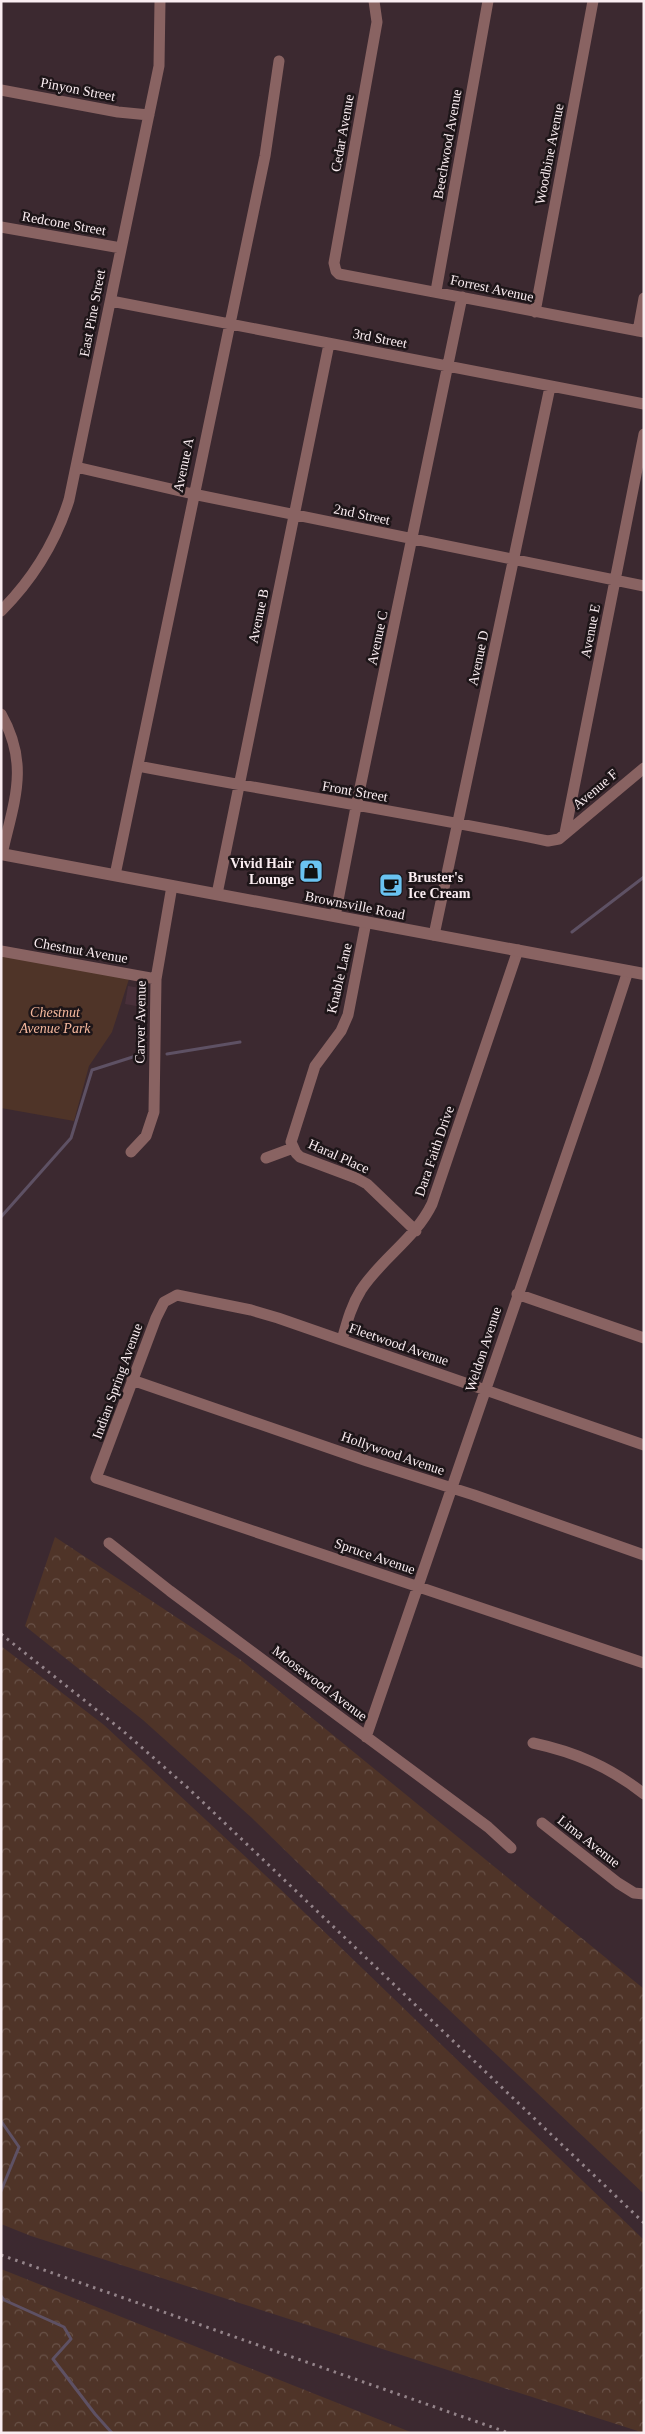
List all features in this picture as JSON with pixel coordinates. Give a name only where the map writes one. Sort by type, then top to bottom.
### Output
[{"type":"street","name":"East Pine Street","points":[[1,611],[39,567],[62,521],[76,467],[160,58],[160,1]]},
{"type":"street","name":"Cedar Avenue","points":[[336,270],[334,263],[377,22],[374,1]]},
{"type":"street","name":"Beechwood Avenue","points":[[436,291],[488,1]]},
{"type":"street","name":"Woodbine Avenue","points":[[534,312],[593,1]]},
{"type":"street","name":"Avenue A","points":[[115,875],[192,494],[264,156],[280,62]]},
{"type":"street","name":"Pinyon Street","points":[[1,90],[118,112],[149,115]]},
{"type":"street","name":"Redcone Street","points":[[1,227],[121,248]]},
{"type":"street","name":"Forrest Avenue","points":[[336,270],[339,274],[436,291],[641,332]]},
{"type":"street","points":[[447,366],[462,297]]},
{"type":"street","points":[[641,332],[644,298]]},
{"type":"street","name":"3rd Street","points":[[111,301],[644,404]]},
{"type":"street","name":"Avenue B","points":[[217,894],[329,344]]},
{"type":"street","name":"Avenue C","points":[[335,916],[447,366]]},
{"type":"street","name":"Avenue D","points":[[434,935],[550,387]]},
{"type":"street","name":"Avenue E","points":[[565,833],[644,434]]},
{"type":"street","name":"2nd Street","points":[[76,467],[192,494],[513,561],[644,586]]},
{"type":"street","points":[[1,714],[16,749],[18,774],[2,854]]},
{"type":"street","name":"Front Street","points":[[138,766],[356,807],[458,823],[548,841],[559,839],[565,833]]},
{"type":"street","name":"Avenue F","points":[[565,833],[644,768]]},
{"type":"street","name":"Brownsville Road","points":[[2,854],[644,974]]},
{"type":"street","name":"Carver Avenue","points":[[131,1152],[146,1136],[154,1112],[156,978],[172,886]]},
{"type":"street","name":"Knable Lane","points":[[293,1148],[291,1137],[315,1066],[320,1057],[336,1039],[348,1015],[366,922]]},
{"type":"street","name":"Dara Faith Drive","points":[[342,1340],[349,1314],[362,1289],[416,1231],[432,1204],[518,950]]},
{"type":"street","name":"Chestnut Avenue","points":[[1,951],[156,978]]},
{"type":"street","name":"Weldon Avenue","points":[[366,1737],[628,971]]},
{"type":"street","name":"Haral Place","points":[[266,1158],[293,1148],[300,1157],[356,1178],[367,1184],[416,1231]]},
{"type":"street","points":[[517,1294],[644,1338]]},
{"type":"street","name":"Fleetwood Avenue","points":[[170,1297],[182,1295],[251,1310],[644,1445]]},
{"type":"street","name":"Indian Spring Avenue","points":[[96,1478],[156,1318],[162,1306],[170,1297]]},
{"type":"street","name":"Hollywood Avenue","points":[[132,1380],[644,1555]]},
{"type":"street","name":"Spruce Avenue","points":[[96,1478],[644,1663]]},
{"type":"street","name":"Moosewood Avenue","points":[[109,1543],[488,1827],[511,1848]]},
{"type":"street","points":[[533,1743],[588,1759],[606,1768],[644,1794]]},
{"type":"street","name":"Lima Avenue","points":[[542,1823],[618,1883],[634,1893],[644,1894]]},
{"type":"shaded area","points":[[128,986],[146,989],[142,1007],[125,1004]]},
{"type":"green space","name":"Chestnut Avenue Park","points":[[1,955],[129,979],[112,1032],[89,1066],[74,1121],[1,1108]]},
{"type":"green space","points":[[55,1537],[241,1660],[644,1989],[644,2194],[429,1991],[252,1818],[143,1720],[25,1626]]},
{"type":"green space","points":[[1,1646],[104,1725],[279,1888],[644,2240],[644,2433],[31,2236],[1,2224]]},
{"type":"green space","points":[[1,2269],[413,2433],[1,2433]]},
{"type":"waterway","points":[[572,932],[644,877]]},
{"type":"waterway","points":[[167,1054],[240,1042]]},
{"type":"waterway","points":[[1,1217],[71,1138],[92,1070],[139,1055]]},
{"type":"waterway","points":[[1,2121],[19,2147],[1,2191]]},
{"type":"waterway","points":[[1,2296],[4,2300],[64,2327],[71,2339],[53,2359],[112,2433]]},
{"type":"railway","points":[[1,1634],[123,1731],[188,1788],[644,2223]]},
{"type":"railway","points":[[1,2255],[509,2433]]},
{"type":"place","name":"Vivid Hair Lounge","points":[[311,871]]},
{"type":"place","name":"Bruster's Ice Cream","points":[[391,885]]}]
